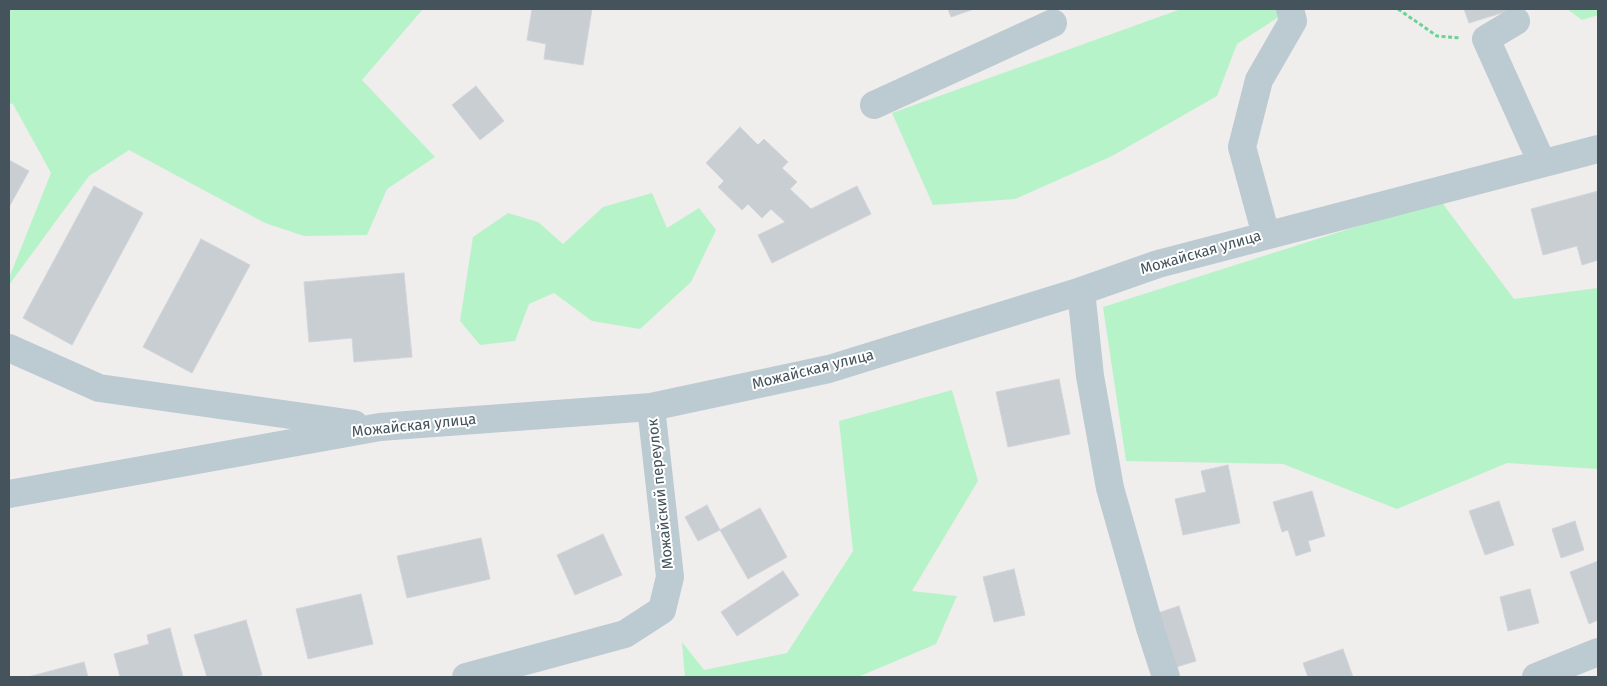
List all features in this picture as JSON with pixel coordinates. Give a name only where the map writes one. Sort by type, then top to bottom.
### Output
[{"type":"street","points":[[1266,235],[1242,147],[1259,80],[1293,21],[1290,9]]},
{"type":"street","points":[[1516,21],[1486,39],[1542,162]]},
{"type":"street","points":[[874,104],[1053,23]]},
{"type":"street","name":"Можайская улица","points":[[9,494],[380,427],[651,407],[829,369],[1081,291],[1158,264],[1542,162],[1598,149]]},
{"type":"street","points":[[1081,291],[1090,376],[1110,488],[1166,677]]},
{"type":"street","points":[[9,348],[99,388],[380,427]]},
{"type":"street","name":"Можайский переулок","points":[[466,677],[625,634],[662,610],[670,577],[651,407]]},
{"type":"street","points":[[1536,677],[1598,652]]},
{"type":"path","points":[[1398,9],[1437,36],[1486,39]]},
{"type":"green space","points":[[9,9],[423,9],[362,80],[435,157],[387,189],[367,235],[304,236],[265,223],[129,150],[89,176],[9,285],[9,278],[51,173],[13,104],[9,103]]},
{"type":"green space","points":[[1181,9],[1291,9],[1237,44],[1217,96],[1112,156],[1015,199],[933,205],[892,113]]},
{"type":"green space","points":[[1567,9],[1598,9],[1598,15],[1582,20]]},
{"type":"green space","points":[[652,193],[667,228],[699,208],[716,230],[691,282],[640,329],[592,321],[554,293],[529,304],[515,341],[480,345],[460,321],[473,237],[508,213],[538,222],[563,244],[603,207]]},
{"type":"green space","points":[[1440,200],[1514,299],[1598,288],[1598,469],[1507,463],[1397,509],[1283,464],[1126,461],[1103,307]]},
{"type":"green space","points":[[952,390],[978,481],[912,591],[957,596],[936,644],[858,677],[685,677],[682,642],[704,670],[787,653],[853,551],[839,421]]},
{"type":"building","points":[[532,9],[592,9],[583,65],[544,59],[546,44],[527,40]]},
{"type":"building","points":[[948,9],[974,9],[951,17]]},
{"type":"building","points":[[1464,9],[1511,9],[1511,10],[1469,23]]},
{"type":"building","points":[[476,86],[504,121],[480,140],[452,105]]},
{"type":"building","points":[[740,127],[758,145],[764,139],[788,162],[782,168],[797,182],[790,189],[811,209],[857,186],[871,214],[772,263],[758,235],[785,222],[771,209],[762,218],[748,204],[742,210],[718,187],[724,181],[706,163]]},
{"type":"building","points":[[9,160],[29,171],[9,207]]},
{"type":"building","points":[[94,186],[143,213],[72,345],[23,318]]},
{"type":"building","points":[[1598,191],[1598,260],[1582,265],[1577,246],[1543,255],[1531,209]]},
{"type":"building","points":[[201,239],[250,265],[192,373],[143,347]]},
{"type":"building","points":[[404,273],[412,357],[354,362],[352,338],[309,342],[304,282]]},
{"type":"building","points":[[1059,379],[1070,434],[1008,447],[996,392]]},
{"type":"building","points":[[1228,465],[1240,523],[1183,535],[1175,499],[1206,492],[1201,471]]},
{"type":"building","points":[[1312,491],[1325,536],[1308,541],[1311,551],[1296,556],[1288,530],[1282,532],[1273,502]]},
{"type":"building","points":[[1499,501],[1514,545],[1485,555],[1469,511]]},
{"type":"building","points":[[707,505],[720,530],[698,541],[685,517]]},
{"type":"building","points":[[760,508],[787,557],[748,579],[720,530]]},
{"type":"building","points":[[1575,521],[1584,550],[1561,558],[1552,529]]},
{"type":"building","points":[[603,534],[622,575],[575,595],[557,555]]},
{"type":"building","points":[[481,538],[490,579],[407,598],[397,556]]},
{"type":"building","points":[[1598,561],[1598,620],[1589,624],[1570,572]]},
{"type":"building","points":[[1014,569],[1025,615],[994,622],[983,577]]},
{"type":"building","points":[[783,571],[799,595],[737,636],[721,612]]},
{"type":"building","points":[[1530,589],[1539,623],[1508,631],[1500,597]]},
{"type":"building","points":[[361,594],[373,644],[308,659],[296,609]]},
{"type":"building","points":[[1179,606],[1196,661],[1173,668],[1155,614]]},
{"type":"building","points":[[246,620],[262,675],[254,677],[207,677],[194,635]]},
{"type":"building","points":[[170,628],[183,677],[120,677],[114,654],[149,644],[147,635]]},
{"type":"building","points":[[1343,649],[1353,677],[1308,677],[1303,663]]},
{"type":"building","points":[[84,662],[88,677],[28,677]]}]
